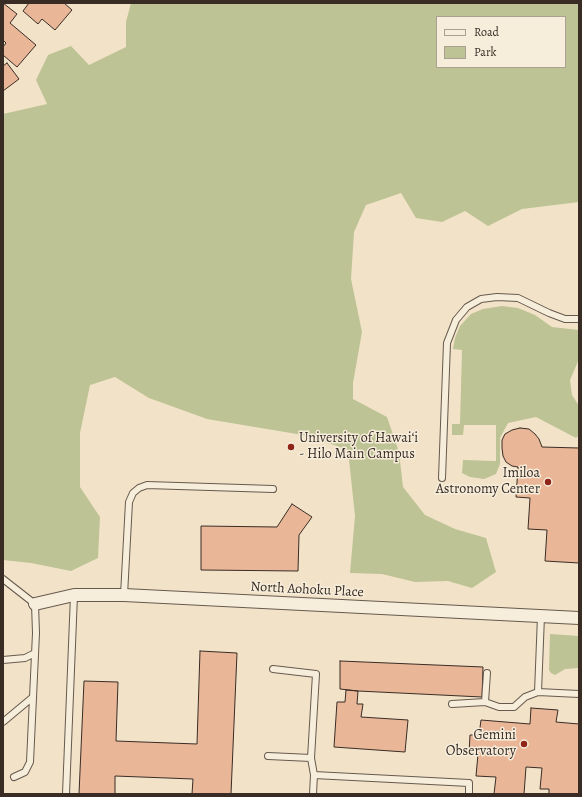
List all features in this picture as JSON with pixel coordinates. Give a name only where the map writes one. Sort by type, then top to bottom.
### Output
[{"type":"street","name":"North Aohoku Place","points":[[35,604],[74,595],[124,595],[579,618]]},
{"type":"lane","points":[[442,478],[447,344],[456,320],[467,307],[481,299],[497,297],[518,298],[565,319],[579,319]]},
{"type":"lane","points":[[124,595],[129,502],[133,493],[139,488],[147,485],[273,489]]},
{"type":"lane","points":[[3,579],[35,604],[36,633],[30,762],[25,772],[14,777]]},
{"type":"lane","points":[[66,794],[74,595]]},
{"type":"lane","points":[[538,692],[541,616]]},
{"type":"lane","points":[[3,660],[25,658],[35,653]]},
{"type":"lane","points":[[272,669],[316,674],[311,758],[314,775],[313,794]]},
{"type":"lane","points":[[485,702],[487,673]]},
{"type":"lane","points":[[452,704],[485,702],[499,707],[514,708],[525,697],[538,692],[579,694]]},
{"type":"lane","points":[[3,722],[33,697]]},
{"type":"lane","points":[[268,756],[311,758]]},
{"type":"lane","points":[[314,775],[469,783],[469,794]]},
{"type":"green space","points":[[131,3],[579,3],[579,202],[522,209],[488,226],[465,211],[442,222],[416,218],[401,193],[366,205],[354,232],[351,279],[362,332],[353,383],[353,399],[387,417],[399,452],[403,487],[425,515],[455,529],[486,538],[496,572],[472,588],[448,581],[415,582],[382,574],[350,573],[355,516],[348,450],[309,436],[207,419],[149,398],[115,377],[90,385],[80,433],[80,487],[100,517],[98,558],[71,571],[31,563],[3,560],[3,114],[47,104],[36,80],[48,55],[71,46],[89,65],[126,47],[126,22]]},
{"type":"green space","points":[[502,306],[518,308],[535,315],[552,327],[579,330],[579,359],[570,380],[572,395],[579,406],[579,435],[576,438],[536,417],[508,423],[500,438],[500,464],[496,474],[484,479],[470,477],[462,473],[463,460],[496,461],[496,425],[464,425],[463,435],[452,435],[452,424],[460,424],[462,350],[453,349],[455,338],[460,326],[471,314],[483,309]]},
{"type":"green space","points":[[550,634],[579,636],[579,668],[565,669],[555,675],[551,673],[549,670]]},
{"type":"building","points":[[3,3],[17,14],[10,23],[36,45],[17,67],[3,55],[3,47],[6,43],[3,40]]},
{"type":"building","points":[[29,3],[64,3],[72,10],[55,30],[42,19],[38,24],[23,11]]},
{"type":"building","points":[[7,63],[19,79],[3,91],[3,66]]},
{"type":"building","name":"Imiloa Astronomy Center","points":[[520,428],[529,429],[535,434],[542,447],[579,448],[579,563],[545,561],[547,530],[528,529],[530,498],[516,497],[518,467],[512,466],[506,462],[503,456],[502,448],[502,440],[505,434]]},
{"type":"building","points":[[292,504],[312,517],[299,535],[298,571],[201,570],[201,526],[277,527]]},
{"type":"building","points":[[200,651],[237,653],[231,794],[192,794],[193,779],[115,776],[115,794],[79,794],[84,681],[118,682],[116,741],[197,744]]},
{"type":"building","points":[[340,661],[483,667],[482,697],[340,689]]},
{"type":"building","points":[[346,690],[358,691],[357,704],[363,704],[361,717],[408,720],[405,752],[334,747],[337,702],[345,702]]},
{"type":"building","name":"Gemini Observatory","points":[[531,708],[558,710],[556,722],[579,724],[579,794],[549,794],[549,789],[540,789],[542,768],[526,767],[524,794],[494,794],[496,777],[476,776],[478,754],[469,753],[470,735],[479,735],[481,720],[530,724]]},
{"type":"place","name":"University of Hawaiʻi - Hilo Main Campus","points":[[291,447]]},
{"type":"place","name":"Imiloa Astronomy Center","points":[[548,482]]},
{"type":"place","name":"Gemini Observatory","points":[[524,744]]}]
